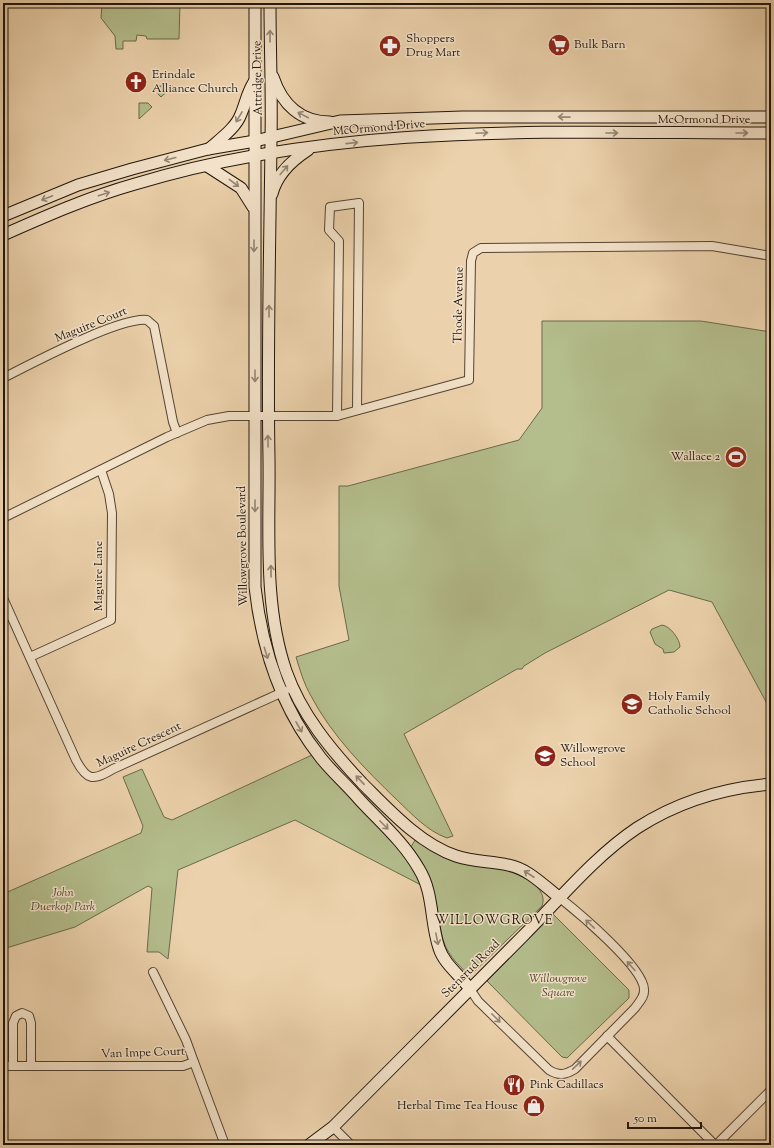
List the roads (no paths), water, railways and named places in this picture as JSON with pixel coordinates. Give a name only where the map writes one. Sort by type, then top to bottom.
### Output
[{"type":"street","name":"Attridge Drive","points":[[255,3],[255,156]]},
{"type":"street","name":"Attridge Drive","points":[[270,3],[271,154]]},
{"type":"street","points":[[270,70],[277,89],[283,100],[290,108],[304,118],[326,122],[340,121]]},
{"type":"street","points":[[208,149],[225,135],[241,115],[247,93],[254,82]]},
{"type":"street","name":"McOrmond Drive","points":[[3,216],[78,185],[208,149],[255,141],[340,121],[463,117],[771,117]]},
{"type":"street","points":[[574,133],[600,117]]},
{"type":"street","name":"McOrmond Drive","points":[[3,235],[83,201],[137,183],[255,156],[314,147],[406,137],[498,132],[771,133]]},
{"type":"street","points":[[269,204],[274,187],[280,175],[296,158],[314,147]]},
{"type":"street","points":[[271,154],[269,204],[268,415],[271,578],[273,610],[278,643],[293,688],[315,727],[334,752],[363,783],[418,835],[440,849],[456,856],[475,861],[509,865],[529,873],[560,898],[618,951],[640,977],[645,991],[642,999],[575,1069],[565,1074],[556,1075],[540,1062],[478,1000],[470,989]]},
{"type":"street","name":"Willowgrove Boulevard","points":[[255,156],[255,588],[262,639],[280,693],[302,732],[321,758],[396,836],[420,870],[427,885],[439,949],[448,964],[461,976],[470,989]]},
{"type":"street","points":[[207,166],[241,188],[254,207]]},
{"type":"street","points":[[337,416],[339,241],[329,230],[330,207],[358,203],[357,410]]},
{"type":"street","name":"Thode Avenue","points":[[268,415],[337,416],[469,380],[471,262],[473,253],[481,248],[712,246],[771,256]]},
{"type":"street","name":"Maguire Court","points":[[3,378],[43,358],[128,321],[147,320],[154,326],[172,422],[177,433]]},
{"type":"street","points":[[3,518],[177,433],[207,420],[229,416],[268,415]]},
{"type":"street","name":"Maguire Lane","points":[[30,657],[111,620],[112,513],[109,494],[101,470]]},
{"type":"street","name":"Maguire Crescent","points":[[3,598],[76,760],[83,773],[89,777],[100,777],[114,769],[293,688]]},
{"type":"street","name":"Stensrud Road","points":[[308,1145],[333,1127],[560,898],[636,828],[676,807],[708,796],[737,788],[771,784]]},
{"type":"street","points":[[153,972],[186,1040],[194,1062]]},
{"type":"street","points":[[13,1066],[13,1022],[16,1016],[22,1013],[29,1016],[31,1023],[31,1066]]},
{"type":"street","points":[[607,1036],[715,1145],[771,1090]]},
{"type":"street","name":"Van Impe Court","points":[[3,1066],[183,1066],[194,1062],[225,1145]]},
{"type":"street","points":[[333,1127],[351,1145]]},
{"type":"place","name":"Bulk Barn","points":[[559,45]]},
{"type":"place","name":"Shoppers Drug Mart","points":[[390,46]]},
{"type":"place","name":"Erindale Alliance Church","points":[[136,82]]},
{"type":"place","name":"Wallace 2","points":[[736,457]]},
{"type":"place","name":"Holy Family Catholic School","points":[[632,704]]},
{"type":"place","name":"Willowgrove School","points":[[545,756]]},
{"type":"place","name":"Pink Cadillacs","points":[[514,1085]]},
{"type":"place","name":"Herbal Time Tea House","points":[[534,1106]]},
{"type":"district","name":"WILLOWGROVE","points":[[494,921]]},
{"type":"park label","name":"John Duerkop Park","points":[[63,900]]},
{"type":"park label","name":"Willowgrove Square","points":[[558,986]]}]
